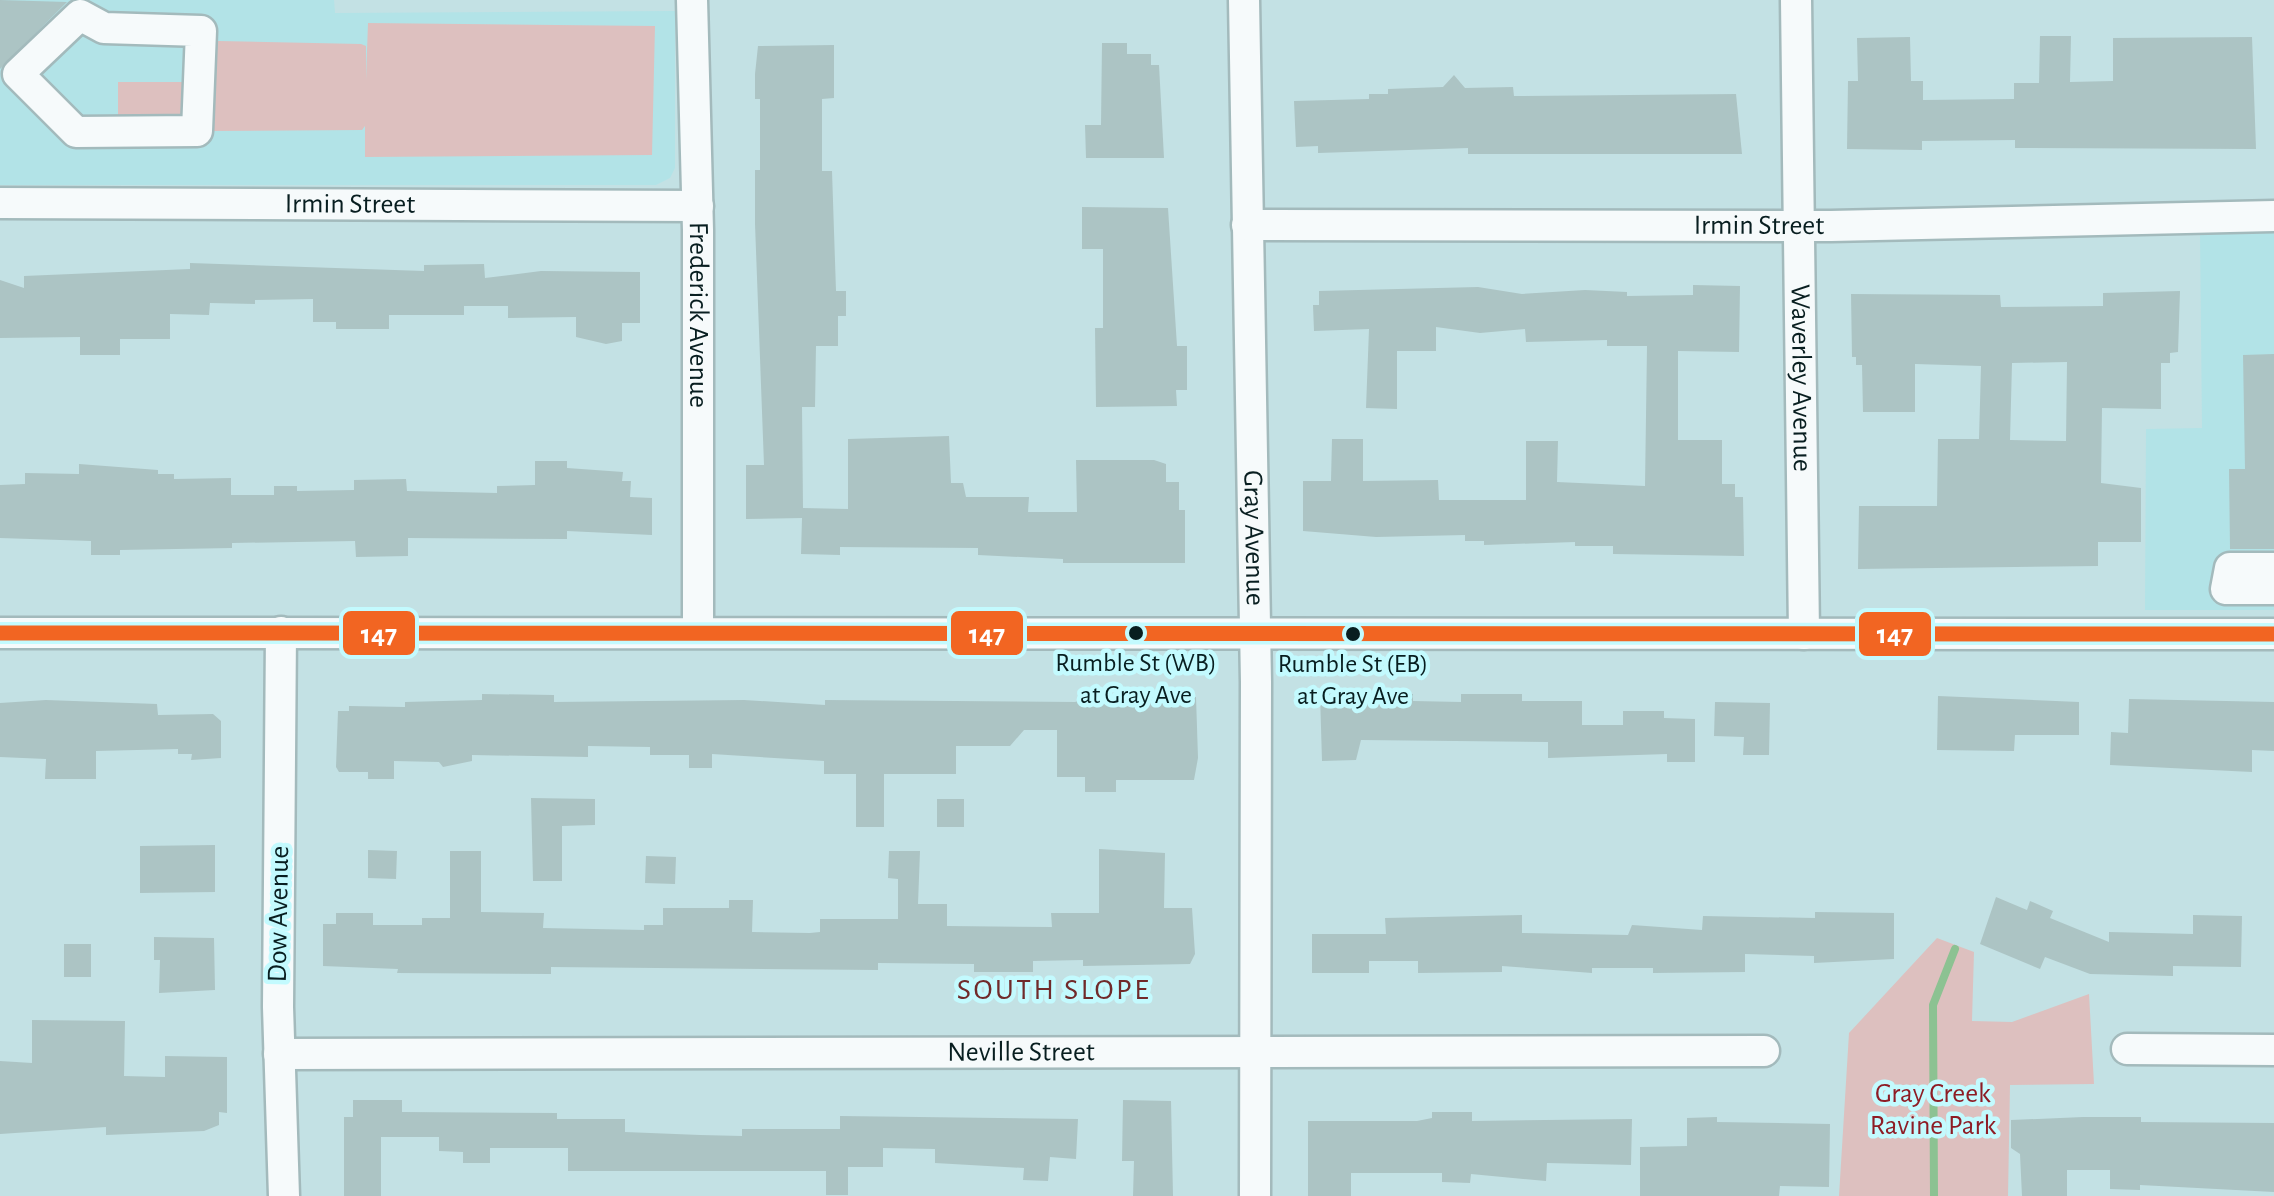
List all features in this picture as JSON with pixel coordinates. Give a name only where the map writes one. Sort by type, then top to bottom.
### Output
[{"type":"street","name":"Frederick Avenue","points":[[692,0],[694,178],[698,206],[698,632]]},
{"type":"street","name":"Gray Avenue","points":[[1244,0],[1254,633],[1254,1196]]},
{"type":"street","name":"Waverley Avenue","points":[[1796,0],[1804,634]]},
{"type":"street","points":[[80,15],[104,28],[201,31],[197,131],[76,132],[18,74],[80,15]]},
{"type":"street","name":"Irmin Street","points":[[0,203],[698,206]]},
{"type":"street","name":"Irmin Street","points":[[1247,225],[1798,224],[2274,216]]},
{"type":"street","points":[[2274,568],[2230,568],[2226,584],[2226,589],[2274,589]]},
{"type":"street","name":"Dow Avenue","points":[[280,632],[279,1054],[284,1196]]},
{"type":"street","points":[[0,633],[2274,634]]},
{"type":"street","points":[[2127,1049],[2274,1050]]},
{"type":"street","name":"Neville Street","points":[[279,1054],[1764,1051]]},
{"type":"shaded area","points":[[0,0],[334,0],[335,13],[675,11],[675,168],[670,178],[656,185],[0,185]]},
{"type":"shaded area","points":[[2274,229],[2274,610],[2145,610],[2146,429],[2202,428],[2200,231]]},
{"type":"green space","points":[[368,23],[655,26],[652,155],[365,157],[365,126],[362,130],[207,131],[207,50],[218,41],[361,44],[366,46],[366,80]]},
{"type":"green space","points":[[118,82],[197,82],[197,131],[118,131]]},
{"type":"green space","name":"Gray Creek Ravine Park","points":[[1937,938],[1974,952],[1972,1021],[2012,1022],[2089,994],[2094,1084],[2010,1085],[2008,1196],[1839,1196],[1849,1033]]},
{"type":"building","points":[[0,0],[67,2],[0,69]]},
{"type":"building","points":[[2040,36],[2071,36],[2070,82],[2113,81],[2113,38],[2252,37],[2256,149],[2015,148],[2015,140],[1922,141],[1922,150],[1847,149],[1848,81],[1858,81],[1857,38],[1910,37],[1911,81],[1923,81],[1923,100],[2014,99],[2014,83],[2039,83]]},
{"type":"building","points":[[1102,43],[1127,43],[1127,54],[1151,54],[1151,65],[1159,65],[1164,158],[1086,158],[1085,125],[1101,125]]},
{"type":"building","points":[[834,45],[834,98],[822,99],[822,171],[832,171],[836,291],[846,291],[846,316],[838,316],[838,346],[816,346],[815,407],[802,407],[803,508],[848,509],[848,439],[949,436],[951,483],[963,483],[966,497],[1029,497],[1028,512],[1077,512],[1076,460],[1154,460],[1166,464],[1166,482],[1179,482],[1179,510],[1185,510],[1185,563],[1063,563],[1063,559],[978,555],[978,548],[840,547],[840,555],[801,554],[802,518],[746,519],[746,465],[764,465],[755,224],[755,170],[760,170],[760,99],[755,99],[758,46]]},
{"type":"building","points":[[1454,75],[1465,88],[1513,87],[1514,96],[1736,94],[1742,154],[1468,154],[1468,148],[1318,153],[1318,146],[1296,147],[1294,101],[1369,99],[1369,94],[1388,94],[1388,89],[1443,87]]},
{"type":"building","points":[[1082,207],[1168,208],[1177,346],[1187,346],[1187,390],[1176,390],[1177,406],[1096,407],[1095,328],[1103,328],[1103,249],[1082,249]]},
{"type":"building","points":[[190,263],[424,271],[424,265],[484,264],[485,278],[541,271],[640,272],[640,323],[622,323],[622,341],[606,344],[576,337],[576,317],[508,318],[508,306],[464,306],[464,315],[389,315],[389,329],[336,329],[336,322],[313,322],[313,299],[255,300],[255,304],[210,303],[209,315],[170,314],[170,339],[120,339],[120,355],[80,355],[80,337],[0,338],[0,280],[24,288],[24,276],[190,269]]},
{"type":"building","points":[[1693,285],[1740,286],[1739,352],[1678,351],[1678,440],[1722,440],[1722,484],[1735,484],[1735,497],[1743,497],[1744,556],[1613,554],[1613,546],[1575,546],[1575,542],[1484,545],[1484,541],[1465,541],[1465,535],[1376,537],[1303,531],[1303,481],[1331,481],[1332,439],[1363,439],[1363,481],[1438,480],[1439,500],[1526,500],[1526,441],[1558,441],[1557,482],[1645,486],[1647,346],[1607,346],[1607,340],[1526,342],[1525,329],[1480,333],[1436,327],[1436,351],[1397,351],[1397,409],[1366,408],[1369,329],[1314,331],[1313,305],[1319,305],[1319,291],[1478,287],[1522,294],[1585,290],[1627,292],[1627,296],[1693,295]]},
{"type":"building","points":[[2180,291],[2178,352],[2170,353],[2170,363],[2161,363],[2161,409],[2102,408],[2101,483],[2141,488],[2141,542],[2098,542],[2098,566],[1858,569],[1859,506],[1937,506],[1938,439],[1979,439],[1981,366],[1915,364],[1915,412],[1863,412],[1862,365],[1856,365],[1856,357],[1852,357],[1851,294],[2000,295],[2001,307],[2103,306],[2103,293]],"holes":[[[2067,362],[2066,441],[2010,440],[2012,363]]]},
{"type":"building","points":[[2274,354],[2274,549],[2230,549],[2229,469],[2245,469],[2243,355]]},
{"type":"building","points":[[535,461],[567,461],[567,468],[623,472],[622,481],[631,481],[630,497],[652,498],[652,535],[567,531],[567,539],[408,538],[408,556],[356,557],[355,541],[232,543],[232,548],[120,550],[120,555],[91,555],[91,541],[0,538],[0,485],[25,484],[25,473],[79,474],[79,464],[158,470],[158,474],[174,474],[174,479],[231,478],[231,495],[274,495],[274,486],[297,486],[297,491],[354,490],[354,480],[406,479],[407,491],[497,493],[497,486],[535,485]]},
{"type":"building","points":[[482,694],[554,695],[554,702],[744,700],[825,705],[825,700],[1075,702],[1094,697],[1100,702],[1139,702],[1139,696],[1196,697],[1198,758],[1194,780],[1116,780],[1116,792],[1085,792],[1085,777],[1057,777],[1057,730],[1024,730],[1010,746],[956,746],[956,774],[884,774],[884,827],[856,827],[856,774],[824,774],[824,761],[712,754],[712,768],[689,768],[689,755],[650,755],[650,747],[588,746],[588,757],[472,755],[472,761],[443,767],[439,762],[394,761],[394,779],[368,779],[368,772],[339,772],[336,767],[338,711],[349,711],[349,706],[405,707],[405,702],[482,700]]},
{"type":"building","points":[[1320,694],[1413,694],[1413,701],[1461,702],[1461,694],[1522,694],[1522,701],[1582,701],[1582,725],[1623,725],[1623,711],[1664,711],[1664,718],[1695,719],[1695,762],[1667,762],[1667,754],[1548,758],[1548,742],[1361,740],[1356,760],[1322,761]]},
{"type":"building","points":[[1938,696],[2079,702],[2079,735],[2015,735],[2014,751],[1937,750]]},
{"type":"building","points":[[2129,699],[2274,702],[2274,751],[2252,750],[2252,772],[2110,765],[2111,732],[2128,733]]},
{"type":"building","points":[[46,700],[157,704],[158,715],[213,714],[221,721],[221,758],[191,760],[192,754],[178,754],[178,749],[96,751],[96,779],[45,779],[46,759],[0,757],[0,703]]},
{"type":"building","points":[[1715,702],[1770,703],[1769,755],[1743,755],[1744,737],[1714,736]]},
{"type":"building","points":[[531,798],[595,799],[595,825],[562,826],[562,881],[533,881]]},
{"type":"building","points":[[937,799],[964,799],[964,827],[937,827]]},
{"type":"building","points":[[215,845],[215,892],[140,893],[140,846]]},
{"type":"building","points":[[1099,849],[1165,853],[1164,908],[1192,908],[1195,954],[1190,964],[1083,966],[1083,960],[1033,961],[1033,972],[974,972],[974,964],[878,963],[878,970],[551,967],[551,974],[397,973],[398,969],[323,966],[323,924],[336,924],[336,913],[373,913],[373,925],[422,925],[422,918],[450,918],[450,851],[481,851],[481,912],[544,913],[543,928],[644,930],[644,925],[663,925],[663,908],[729,908],[729,900],[753,900],[752,932],[810,933],[820,932],[820,919],[898,919],[898,879],[888,878],[889,851],[920,851],[918,904],[947,904],[947,926],[1052,927],[1051,913],[1099,913]]},
{"type":"building","points":[[368,850],[397,851],[396,879],[368,878]]},
{"type":"building","points":[[646,856],[676,857],[675,884],[645,883]]},
{"type":"building","points":[[1996,897],[2027,910],[2030,901],[2053,911],[2050,918],[2109,942],[2109,932],[2193,934],[2193,915],[2242,916],[2241,967],[2173,966],[2173,976],[2090,974],[2045,957],[2040,969],[1980,944]]},
{"type":"building","points":[[1815,912],[1894,913],[1894,959],[1814,963],[1814,956],[1745,954],[1745,972],[1653,973],[1653,968],[1592,968],[1592,973],[1502,966],[1502,972],[1418,973],[1418,961],[1369,961],[1369,973],[1312,973],[1312,934],[1386,934],[1385,918],[1522,915],[1522,933],[1628,935],[1632,925],[1702,930],[1703,916],[1815,918]]},
{"type":"building","points":[[154,937],[214,938],[215,990],[159,993],[160,960],[154,960]]},
{"type":"building","points":[[64,944],[91,944],[91,977],[64,977]]},
{"type":"building","points":[[32,1020],[125,1021],[124,1076],[165,1077],[165,1056],[227,1057],[227,1113],[219,1112],[219,1125],[204,1131],[106,1135],[106,1127],[0,1134],[0,1061],[32,1063]]},
{"type":"building","points":[[353,1100],[402,1100],[402,1112],[557,1113],[557,1119],[625,1119],[625,1132],[700,1135],[742,1136],[742,1129],[840,1129],[840,1116],[1078,1119],[1076,1159],[1050,1157],[1048,1181],[1023,1180],[1024,1168],[935,1163],[935,1149],[883,1148],[883,1167],[848,1167],[848,1195],[826,1195],[826,1171],[568,1171],[568,1148],[490,1148],[490,1163],[463,1163],[463,1152],[439,1151],[439,1137],[381,1137],[381,1196],[344,1196],[344,1117],[353,1117]]},
{"type":"building","points":[[1123,1100],[1171,1101],[1173,1196],[1133,1196],[1134,1161],[1122,1161]]},
{"type":"building","points":[[1432,1112],[1472,1112],[1472,1121],[1632,1119],[1631,1165],[1547,1163],[1546,1181],[1471,1174],[1470,1183],[1442,1182],[1442,1173],[1351,1173],[1351,1196],[1308,1196],[1308,1121],[1417,1121],[1432,1118]]},
{"type":"building","points":[[1717,1117],[1717,1122],[1830,1124],[1829,1187],[1780,1186],[1779,1196],[1640,1196],[1640,1147],[1687,1146],[1687,1118]]},
{"type":"building","points":[[2141,1117],[2141,1122],[2274,1123],[2274,1192],[2140,1185],[2140,1190],[2110,1189],[2110,1170],[2067,1170],[2067,1196],[2022,1196],[2020,1154],[2011,1148],[2011,1120]]},
{"type":"waterway","points":[[1934,1196],[1933,1005],[1955,949]]},
{"type":"transit line","name":"147","points":[[0,633],[2274,634]]},
{"type":"place","name":"Rumble St (WB) at Gray Ave","points":[[1136,633]]},
{"type":"place","name":"Rumble St (EB) at Gray Ave","points":[[1353,634]]},
{"type":"district","name":"SOUTH SLOPE","points":[[1054,990]]}]
